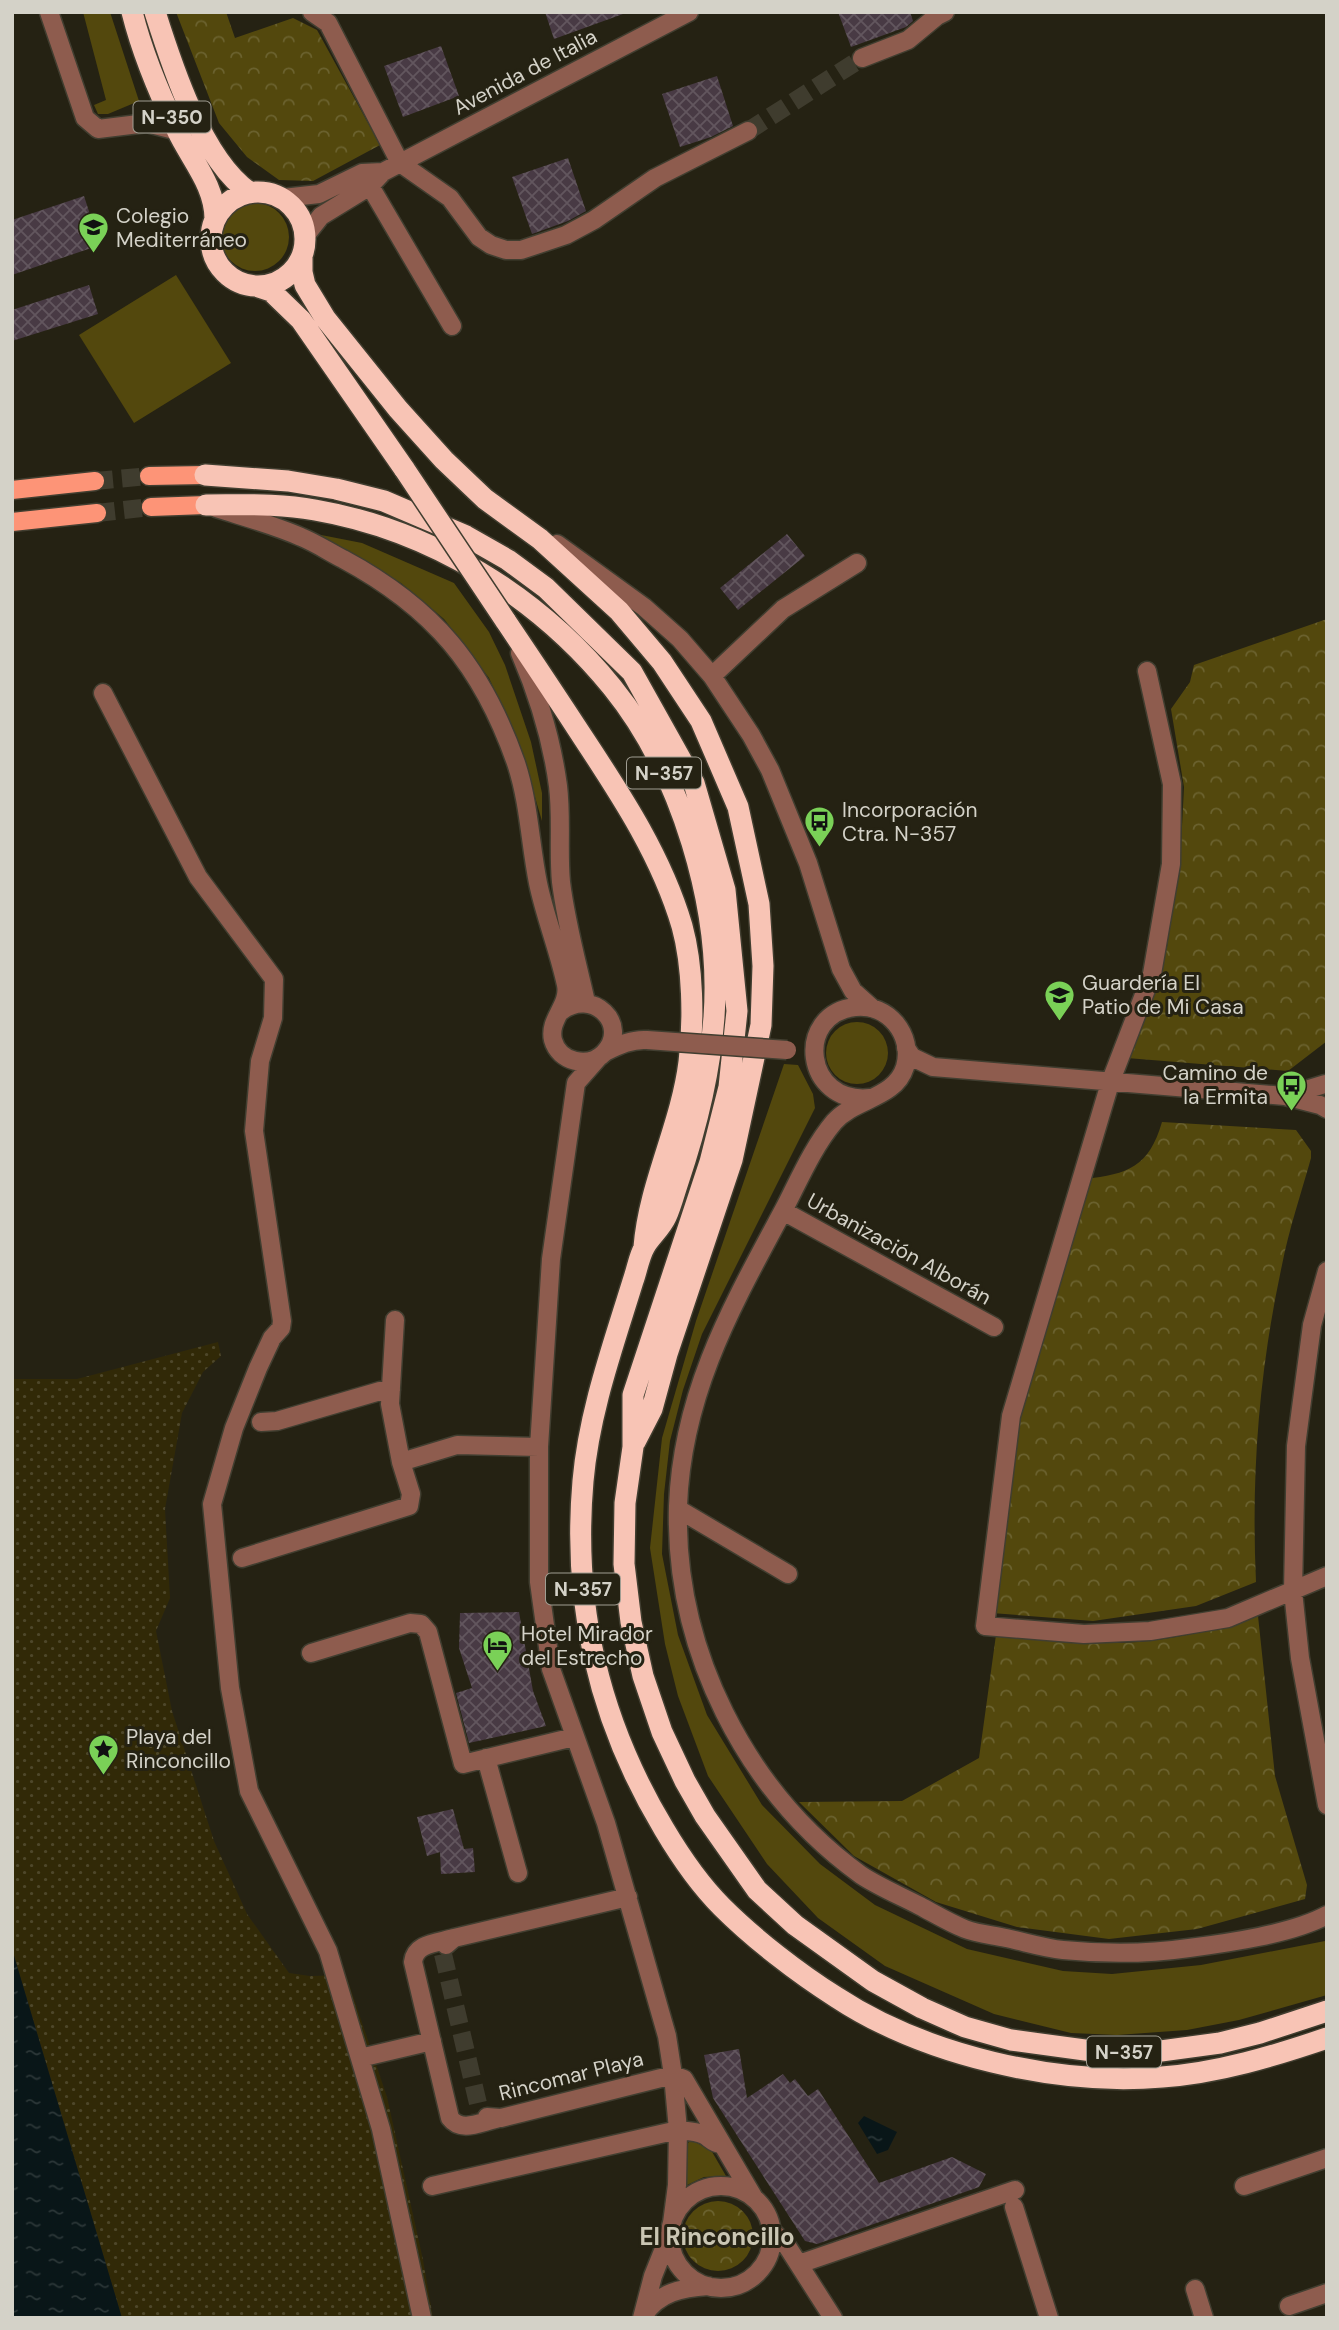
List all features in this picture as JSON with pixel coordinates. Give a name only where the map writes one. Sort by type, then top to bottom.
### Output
[{"type":"highway","name":"N-350","points":[[132,12],[153,75],[178,131],[213,197],[215,219],[211,242],[218,264],[234,280],[256,286]]},
{"type":"highway","name":"N-350","points":[[155,12],[173,67],[208,143],[231,177],[249,192]]},
{"type":"highway","points":[[215,219],[228,202],[249,192],[261,191],[282,198],[299,214],[306,235],[302,258],[305,285],[325,318],[398,409],[444,460],[485,499],[540,539],[619,611],[662,662],[701,721],[738,807],[759,904],[763,967],[761,1025],[732,1160],[667,1354],[652,1409],[633,1447]]},
{"type":"highway","points":[[256,286],[278,282],[288,276],[302,258]]},
{"type":"highway","points":[[256,286],[271,291],[301,320],[405,470],[624,798],[651,849],[674,903],[683,928],[688,955],[692,1016],[689,1060],[683,1100],[646,1220],[644,1247]]},
{"type":"highway","name":"N-357","points":[[205,475],[288,481],[384,501],[466,536],[508,560],[546,588],[632,672],[694,783],[725,890],[737,1011],[729,1087],[710,1162],[633,1395],[633,1447],[625,1503],[624,1564],[631,1622],[646,1687],[662,1732],[705,1816],[757,1890],[795,1925],[873,1981],[922,2008],[965,2027],[1011,2040],[1107,2053],[1171,2050],[1220,2043],[1327,2011]]},
{"type":"highway","name":"N-357","points":[[206,505],[273,505],[313,509],[394,531],[463,561],[498,583],[543,617],[613,688],[647,739],[674,794],[693,844],[706,895],[714,957],[715,1014],[706,1081],[687,1154],[665,1221],[644,1247],[608,1360],[590,1429],[583,1479],[581,1532],[583,1603],[597,1677],[632,1772],[676,1849],[720,1906],[807,1978],[856,2011],[902,2033],[1002,2064],[1106,2078],[1162,2077],[1240,2064],[1327,2038]]},
{"type":"main road","points":[[149,476],[205,475]]},
{"type":"main road","points":[[12,490],[95,481]]},
{"type":"main road","points":[[151,508],[206,505]]},
{"type":"main road","points":[[12,522],[97,513]]},
{"type":"street","points":[[49,12],[85,118],[98,129],[147,123],[178,131]]},
{"type":"street","name":"Avenida de Italia","points":[[306,235],[321,216],[400,163],[689,12]]},
{"type":"street","points":[[862,58],[908,40],[945,12]]},
{"type":"street","points":[[318,13],[328,23],[400,163],[450,198],[479,237],[506,250],[521,250],[566,235],[594,220],[655,178],[748,131]]},
{"type":"street","name":"Avenida de Italia","points":[[282,198],[319,194],[362,173],[376,179]]},
{"type":"street","points":[[376,179],[452,326]]},
{"type":"street","points":[[206,505],[301,537],[351,563],[415,605],[460,654],[486,693],[516,764],[522,786],[538,883],[566,986],[565,1004],[554,1023],[553,1038],[570,1078],[576,1083]]},
{"type":"street","points":[[540,539],[558,545],[644,607],[680,639],[712,676],[751,735],[770,770],[808,863],[841,969],[853,991],[872,1008],[892,1019],[899,1027],[912,1057],[933,1067]]},
{"type":"street","points":[[712,676],[783,609],[856,563]]},
{"type":"street","points":[[505,620],[530,675],[549,739],[558,787],[561,880],[586,1002]]},
{"type":"street","points":[[1146,671],[1172,784],[1171,863],[1152,974],[1110,1083],[1012,1416],[985,1626],[1084,1634],[1150,1631],[1228,1618],[1327,1576]]},
{"type":"street","points":[[103,693],[198,877],[274,979],[273,1018],[260,1061],[254,1130],[282,1321],[281,1328],[272,1338],[258,1368],[234,1428],[212,1504],[230,1688],[249,1791],[328,1951],[381,2129],[422,2318]]},
{"type":"street","points":[[560,1012],[576,1003],[595,1005],[619,1027],[642,1040]]},
{"type":"street","points":[[870,1098],[848,1098],[829,1088],[816,1068],[814,1051],[817,1035],[830,1017],[850,1007],[872,1008]]},
{"type":"street","points":[[609,1017],[613,1035],[601,1055],[576,1083],[551,1259],[539,1447],[539,1582],[551,1668],[606,1823],[667,2036],[678,2130],[677,2185],[671,2243],[679,2266],[698,2282],[709,2286]]},
{"type":"street","points":[[562,1055],[580,1062],[601,1055],[622,1043],[642,1040],[814,1051]]},
{"type":"street","points":[[898,1080],[905,1064],[906,1048]]},
{"type":"street","points":[[1285,1096],[1305,1092],[1326,1081],[1327,1108],[1285,1096],[933,1067],[898,1080],[881,1094],[851,1107],[835,1120],[821,1140],[717,1342],[702,1377],[689,1419],[681,1464],[678,1509],[681,1566],[694,1634],[725,1716],[753,1763],[787,1808],[865,1878],[966,1930],[1061,1950],[1159,1952],[1230,1943],[1301,1925],[1327,1915]]},
{"type":"street","name":"Urbanización Alborán","points":[[783,1211],[994,1326]]},
{"type":"street","points":[[1327,1271],[1312,1325],[1296,1446],[1293,1591],[1300,1658],[1327,1805]]},
{"type":"street","points":[[242,1558],[406,1508],[411,1503],[392,1418],[395,1320]]},
{"type":"street","points":[[261,1422],[276,1421],[391,1390]]},
{"type":"street","points":[[401,1462],[457,1445],[539,1447]]},
{"type":"street","points":[[678,1509],[788,1574]]},
{"type":"street","points":[[311,1653],[415,1623],[421,1624],[428,1632],[463,1764],[574,1737]]},
{"type":"street","points":[[486,1758],[518,1873]]},
{"type":"street","points":[[360,2058],[432,2041],[413,1958],[422,1947],[628,1897]]},
{"type":"street","points":[[443,1954],[446,1945],[454,1938]]},
{"type":"street","name":"Rincomar Playa","points":[[432,2041],[452,2122],[463,2127],[488,2116],[673,2075]]},
{"type":"street","points":[[673,2075],[684,2079],[719,2135],[721,2144],[763,2208],[772,2231],[799,2264],[833,2318]]},
{"type":"street","points":[[432,2186],[678,2130],[697,2132],[712,2143],[721,2144]]},
{"type":"street","points":[[1244,2186],[1327,2158]]},
{"type":"street","points":[[642,2318],[653,2276],[679,2208],[688,2199],[709,2188],[733,2188],[755,2199]]},
{"type":"street","points":[[799,2264],[1015,2199],[1049,2318]]},
{"type":"street","points":[[642,2318],[653,2303],[664,2295],[686,2287],[733,2286],[755,2275],[769,2255],[772,2231]]},
{"type":"street","points":[[1195,2289],[1205,2318]]},
{"type":"street","points":[[1289,2306],[1327,2293]]},
{"type":"green space","points":[[83,12],[110,12],[139,101],[108,114],[98,114],[94,105],[106,100]]},
{"type":"green space","points":[[176,12],[226,12],[235,38],[293,18],[317,30],[380,145],[313,181],[279,180],[247,157],[219,123]]},
{"type":"green space","points":[[255,203],[268,206],[279,213],[286,224],[289,237],[286,250],[279,261],[268,268],[255,271],[242,268],[231,261],[224,250],[221,237],[224,224],[231,213],[242,206]]},
{"type":"green space","points":[[176,275],[231,363],[134,423],[79,335]]},
{"type":"green space","points":[[311,533],[362,543],[454,583],[489,632],[505,665],[531,742],[542,793],[542,821],[520,746],[489,678],[444,619],[401,583]]},
{"type":"green space","points":[[1327,619],[1327,1041],[1288,1071],[1127,1058],[1153,997],[1167,947],[1181,846],[1184,787],[1171,709],[1190,682],[1194,665]]},
{"type":"green space","points":[[857,1022],[869,1024],[879,1031],[886,1041],[886,1065],[879,1075],[869,1082],[857,1084],[845,1082],[835,1075],[828,1065],[826,1053],[828,1041],[835,1031],[845,1024]]},
{"type":"green space","points":[[784,1064],[798,1065],[813,1094],[815,1108],[702,1334],[683,1390],[670,1441],[664,1494],[662,1554],[678,1635],[707,1715],[762,1805],[820,1864],[875,1905],[967,1949],[1063,1971],[1112,1974],[1201,1965],[1325,1941],[1327,1995],[1239,2020],[1187,2030],[1117,2035],[1071,2033],[994,2014],[885,1966],[818,1918],[767,1864],[708,1776],[678,1696],[665,1644],[650,1548],[662,1438],[696,1321]]},
{"type":"green space","points":[[1162,1122],[1296,1130],[1311,1151],[1282,1265],[1262,1384],[1256,1463],[1256,1582],[1196,1606],[1093,1621],[992,1613],[1015,1422],[1085,1179],[1125,1171],[1135,1166],[1151,1149]]},
{"type":"green space","points":[[1258,1616],[1275,1776],[1307,1885],[1305,1899],[1197,1929],[1109,1939],[1017,1927],[936,1902],[854,1856],[799,1802],[902,1801],[979,1758],[996,1635],[1124,1643],[1201,1632]]},
{"type":"green space","points":[[691,2140],[711,2150],[726,2176],[704,2177],[685,2186],[686,2145]]},
{"type":"green space","points":[[718,2201],[743,2211],[753,2236],[743,2261],[718,2271],[693,2261],[683,2236],[693,2211]]},
{"type":"sand","name":"Playa del Rinconcillo","points":[[218,1342],[221,1356],[203,1372],[182,1413],[165,1509],[170,1598],[156,1631],[172,1711],[214,1841],[247,1914],[289,1973],[310,1976],[346,1975],[387,2097],[433,2318],[122,2318],[12,1949],[12,1379],[77,1379]]},
{"type":"water","points":[[12,1949],[122,2318],[12,2318]]},
{"type":"water","points":[[864,2116],[897,2132],[888,2150],[877,2154],[858,2123]]},
{"type":"building","points":[[545,12],[622,12],[623,14],[554,39]]},
{"type":"building","points":[[838,12],[910,12],[913,21],[906,27],[851,47]]},
{"type":"building","points":[[441,46],[459,96],[403,117],[384,66]]},
{"type":"building","points":[[717,76],[733,126],[711,137],[680,147],[662,94]]},
{"type":"building","points":[[568,158],[586,211],[568,221],[532,234],[512,177]]},
{"type":"building","points":[[84,196],[100,245],[12,275],[12,220]]},
{"type":"building","points":[[89,285],[98,314],[12,341],[12,310]]},
{"type":"building","points":[[787,534],[805,556],[738,610],[720,588]]},
{"type":"building","name":"Hotel Mirador del Estrecho","points":[[519,1612],[533,1691],[546,1726],[469,1743],[456,1693],[472,1688],[459,1648],[460,1613]]},
{"type":"building","points":[[453,1809],[464,1849],[473,1848],[475,1872],[441,1874],[440,1852],[427,1856],[417,1817]]},
{"type":"building","points":[[739,2049],[747,2098],[783,2074],[790,2083],[795,2079],[808,2096],[818,2089],[879,2183],[952,2157],[986,2174],[979,2187],[817,2244],[805,2241],[713,2098],[704,2055]]},
{"type":"tunnel","points":[[748,131],[862,58]]},
{"type":"tunnel","points":[[95,481],[149,476]]},
{"type":"tunnel","points":[[97,513],[151,507]]},
{"type":"tunnel","points":[[443,1954],[480,2112]]},
{"type":"place","name":"Colegio Mediterráneo","points":[[93,255]]},
{"type":"place","name":"Incorporación Ctra. N-357","points":[[819,849]]},
{"type":"place","name":"Guardería El Patio de Mi Casa","points":[[1059,1022]]},
{"type":"place","name":"Camino de la Ermita","points":[[1291,1112]]},
{"type":"place","name":"Hotel Mirador del Estrecho","points":[[498,1673]]},
{"type":"place","name":"Playa del Rinconcillo","points":[[103,1776]]},
{"type":"district","name":"El Rinconcillo","points":[[717,2237]]}]
